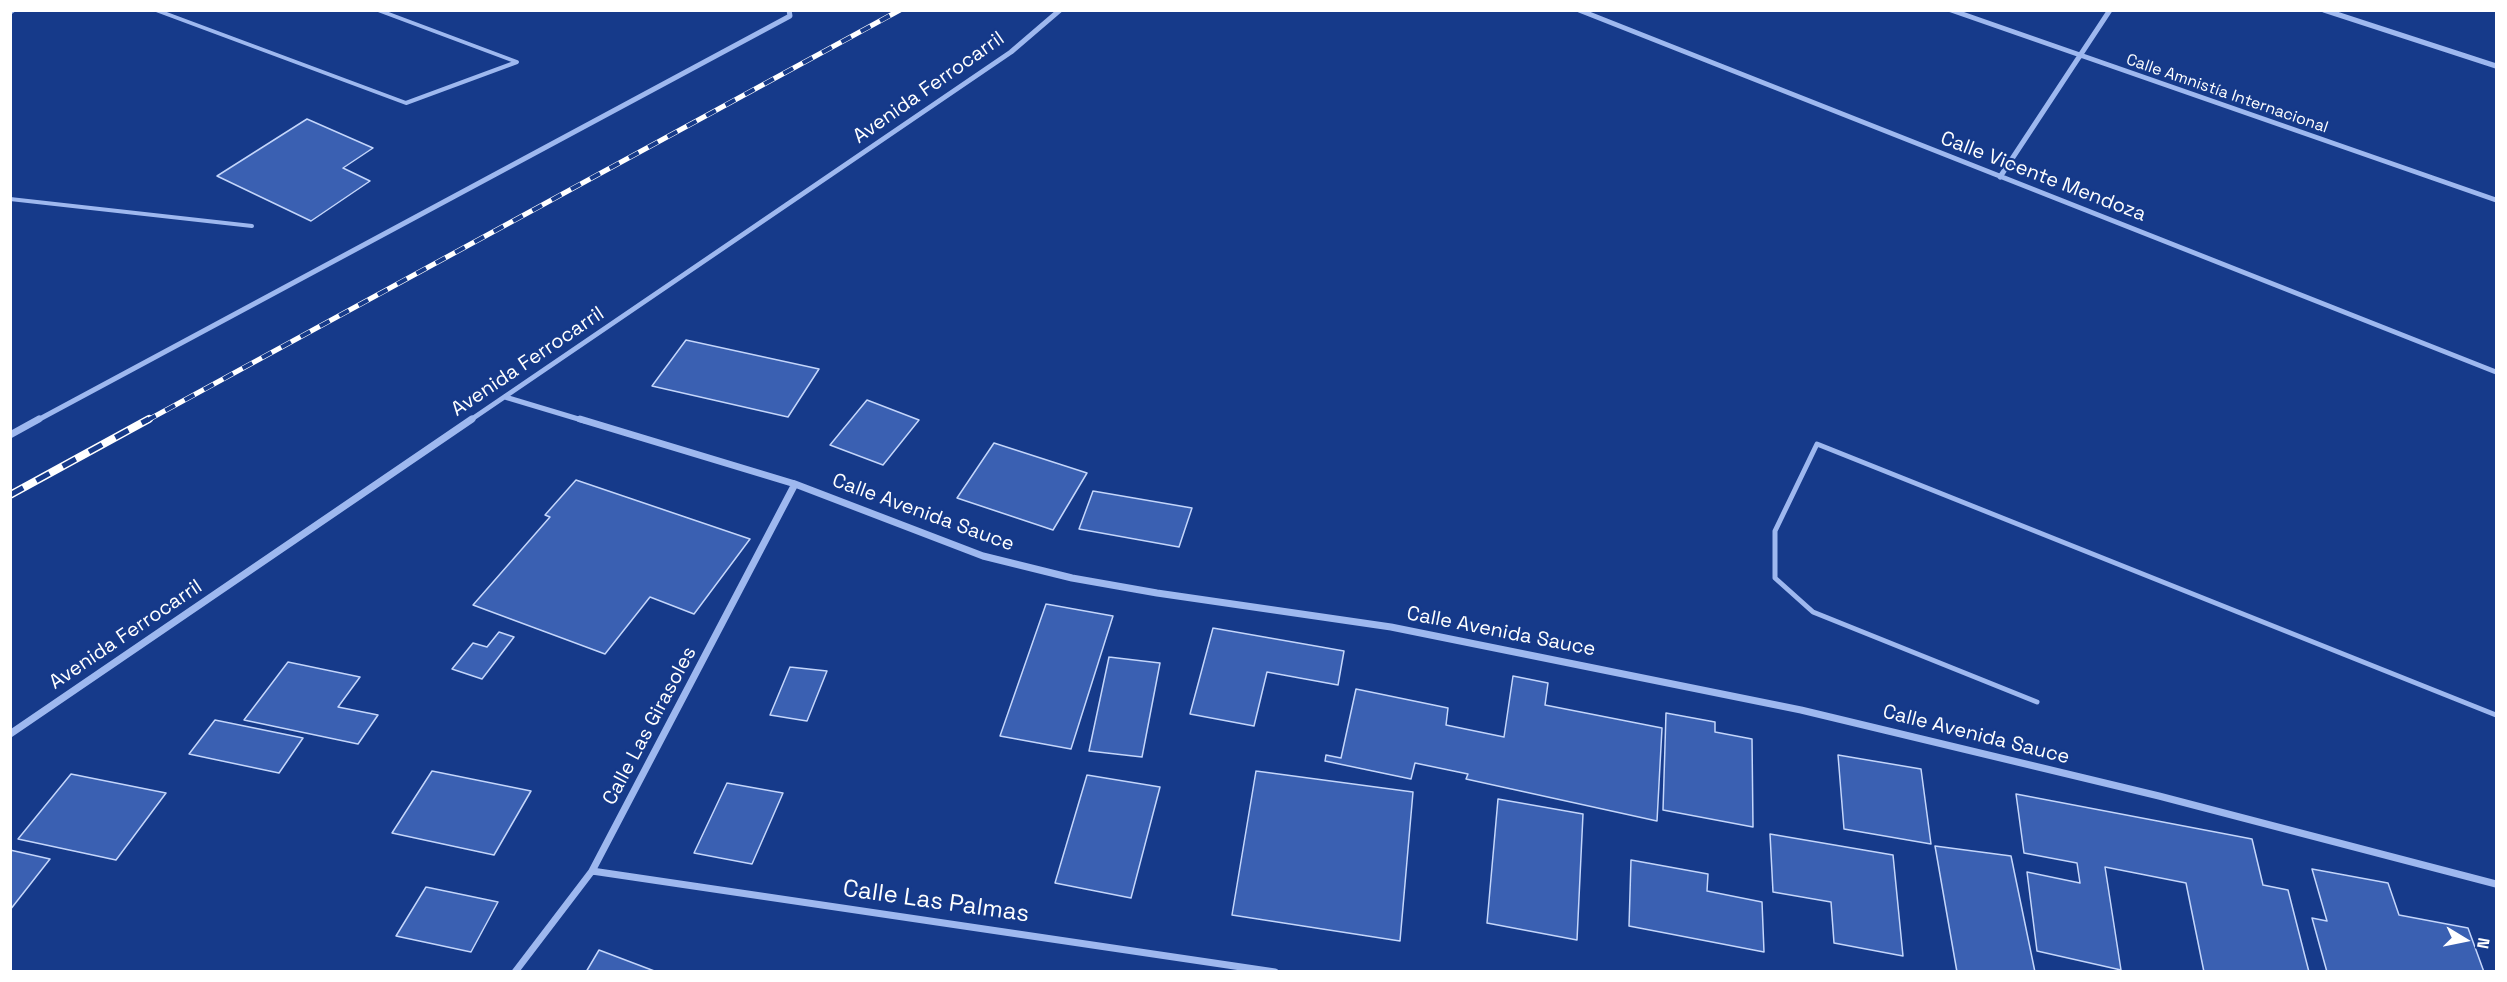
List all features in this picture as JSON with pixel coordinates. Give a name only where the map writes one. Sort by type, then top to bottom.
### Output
[{"type":"street","points":[[10,435],[790,16],[789,10]]},
{"type":"street","name":"Avenida Ferrocarril","points":[[10,734],[1011,52],[1060,10]]},
{"type":"street","name":"Calle Vicente Mendoza","points":[[1579,10],[2496,372]]},
{"type":"street","name":"Calle Amnistía Internacional","points":[[1951,10],[2496,200]]},
{"type":"street","points":[[2001,177],[2110,10]]},
{"type":"street","points":[[2324,10],[2496,66]]},
{"type":"street","name":"Calle Avenida Sauce","points":[[505,397],[795,484],[983,556],[1157,593],[1390,627],[1801,710],[2159,796],[2496,884]]},
{"type":"street","name":"Calle Las Girasoles","points":[[515,972],[592,871],[795,484]]},
{"type":"street","name":"Calle Las Palmas","points":[[592,871],[1275,972]]},
{"type":"lane","points":[[156,10],[406,103],[517,62],[378,10]]},
{"type":"lane","points":[[10,199],[252,226]]},
{"type":"lane","points":[[2037,702],[1813,612],[1775,578],[1775,531],[1817,444],[2496,715]]},
{"type":"building","points":[[307,119],[373,148],[343,168],[370,181],[311,221],[217,176]]},
{"type":"building","points":[[686,340],[819,369],[788,417],[652,386]]},
{"type":"building","points":[[867,400],[919,420],[883,465],[830,445]]},
{"type":"building","points":[[994,443],[1087,473],[1053,530],[957,498]]},
{"type":"building","points":[[576,480],[750,539],[694,614],[650,597],[605,654],[473,605],[550,517],[545,515]]},
{"type":"building","points":[[1093,491],[1192,508],[1179,547],[1079,529]]},
{"type":"building","points":[[1046,604],[1113,616],[1071,749],[1000,736]]},
{"type":"building","points":[[1213,628],[1344,651],[1338,685],[1267,672],[1254,726],[1190,714]]},
{"type":"building","points":[[499,632],[514,637],[482,679],[452,669],[473,643],[487,647]]},
{"type":"building","points":[[1109,657],[1160,663],[1142,757],[1089,751]]},
{"type":"building","points":[[288,662],[360,677],[338,707],[378,715],[358,744],[244,720]]},
{"type":"building","points":[[790,667],[827,671],[807,721],[770,715]]},
{"type":"building","points":[[1513,676],[1548,683],[1545,705],[1662,728],[1657,821],[1466,779],[1468,774],[1415,763],[1411,779],[1325,761],[1326,755],[1341,758],[1356,689],[1448,708],[1446,725],[1504,737]]},
{"type":"building","points":[[1666,713],[1715,722],[1715,732],[1752,739],[1753,827],[1663,810]]},
{"type":"building","points":[[215,720],[303,738],[279,773],[189,754]]},
{"type":"building","points":[[1838,755],[1921,769],[1931,844],[1844,829]]},
{"type":"building","points":[[432,771],[531,791],[494,855],[392,833]]},
{"type":"building","points":[[1256,771],[1413,792],[1400,941],[1232,915]]},
{"type":"building","points":[[71,774],[166,793],[116,860],[18,839]]},
{"type":"building","points":[[1087,775],[1160,787],[1131,898],[1055,883]]},
{"type":"building","points":[[727,783],[783,793],[752,864],[694,853]]},
{"type":"building","points":[[2016,794],[2252,839],[2263,885],[2288,890],[2309,972],[2204,972],[2186,883],[2105,867],[2121,970],[2037,951],[2027,872],[2080,883],[2077,863],[2024,853]]},
{"type":"building","points":[[1498,799],[1583,814],[1577,940],[1487,923]]},
{"type":"building","points":[[1770,834],[1893,855],[1903,956],[1834,943],[1831,902],[1773,892]]},
{"type":"building","points":[[1935,846],[2011,856],[2035,972],[1957,972]]},
{"type":"building","points":[[10,850],[50,859],[10,910]]},
{"type":"building","points":[[1631,860],[1708,874],[1707,891],[1762,902],[1764,952],[1629,926]]},
{"type":"building","points":[[2312,869],[2388,883],[2399,915],[2468,928],[2484,972],[2327,972],[2312,918],[2327,921]]},
{"type":"building","points":[[426,887],[498,902],[471,952],[396,936]]},
{"type":"building","points":[[599,950],[657,972],[586,972]]},
{"type":"railway","points":[[146,421],[900,10]]},
{"type":"railway","points":[[10,495],[149,419]]}]
